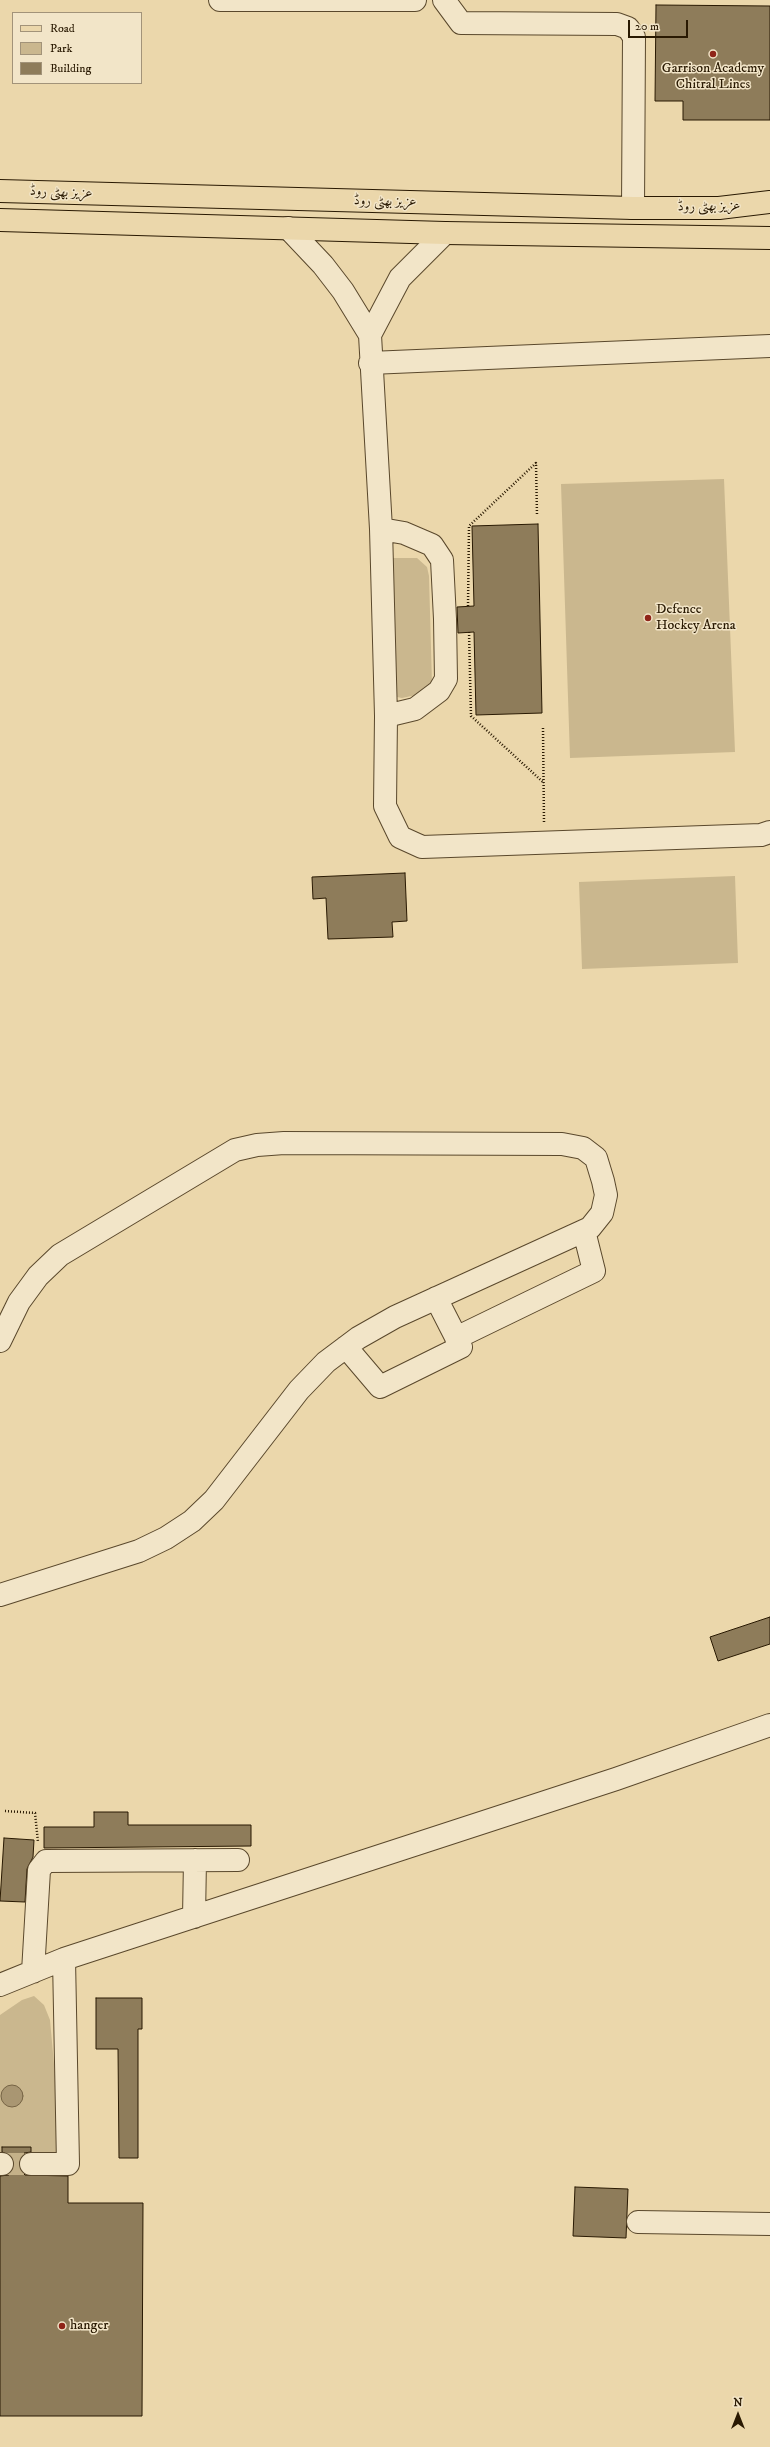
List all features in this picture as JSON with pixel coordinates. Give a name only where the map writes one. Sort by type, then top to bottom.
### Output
[{"type":"main road","name":"عزیز بھٹی روڈ","points":[[0,192],[633,208],[719,208],[770,202]]},
{"type":"main road","name":"عزیز بھٹی روڈ","points":[[0,220],[445,232],[770,238]]},
{"type":"street","points":[[220,0],[415,0]]},
{"type":"street","points":[[444,0],[461,23],[617,24],[628,28],[634,37],[633,208]]},
{"type":"street","points":[[288,228],[339,286],[370,335]]},
{"type":"street","points":[[445,232],[400,278],[370,335],[370,363],[381,529],[386,716],[385,806],[400,837],[422,847],[761,835],[770,832]]},
{"type":"street","points":[[370,363],[770,346]]},
{"type":"street","points":[[381,529],[404,533],[432,545],[442,560],[445,620],[446,679],[439,690],[415,709],[386,716]]},
{"type":"street","points":[[0,1341],[19,1302],[38,1276],[60,1255],[235,1150],[257,1145],[284,1142],[562,1144],[583,1148],[596,1158],[606,1195],[602,1213],[590,1228],[395,1317],[346,1347],[326,1362],[299,1390],[214,1500],[192,1522],[166,1538],[139,1551],[0,1595]]},
{"type":"street","points":[[456,1338],[594,1271],[584,1231]]},
{"type":"street","points":[[346,1347],[380,1387],[461,1347],[436,1298]]},
{"type":"street","points":[[0,1985],[64,1960],[764,1732]]},
{"type":"street","points":[[33,1972],[39,1870],[42,1865],[50,1860],[238,1860]]},
{"type":"street","points":[[194,1917],[195,1860]]},
{"type":"street","points":[[31,2164],[68,2164],[64,1960]]},
{"type":"street","points":[[638,2222],[770,2224]]},
{"type":"path","points":[[468,606],[469,526],[536,463],[537,516]]},
{"type":"path","points":[[469,632],[471,716],[544,783]]},
{"type":"path","points":[[543,728],[544,843]]},
{"type":"path","points":[[5,1811],[35,1813],[42,1865]]},
{"type":"green space","name":"Defence Hockey Arena","points":[[724,479],[735,752],[570,758],[561,484]]},
{"type":"green space","points":[[393,558],[417,558],[427,567],[429,576],[432,684],[416,695],[402,698],[397,697]]},
{"type":"green space","points":[[735,876],[738,963],[582,969],[579,882]]},
{"type":"green space","points":[[34,1996],[44,2005],[50,2020],[61,2141],[57,2153],[31,2157],[31,2147],[3,2147],[2,2160],[0,2160],[0,2015],[22,2000]]},
{"type":"shaded area","points":[[12,2085],[20,2088],[23,2096],[20,2104],[12,2107],[4,2104],[1,2096],[4,2088]]},
{"type":"building","name":"Garrison Academy Chitral Lines","points":[[656,5],[770,6],[770,120],[683,120],[683,101],[655,101]]},
{"type":"building","points":[[538,524],[542,713],[476,715],[474,632],[458,633],[457,607],[474,606],[472,526]]},
{"type":"building","points":[[405,873],[407,921],[392,922],[393,937],[328,939],[326,898],[313,899],[312,877]]},
{"type":"building","points":[[770,1617],[770,1644],[718,1661],[710,1637]]},
{"type":"building","points":[[94,1812],[128,1812],[128,1825],[251,1825],[251,1846],[44,1848],[44,1827],[94,1827]]},
{"type":"building","points":[[4,1838],[34,1840],[33,1857],[27,1869],[25,1902],[0,1901]]},
{"type":"building","points":[[96,1998],[142,1998],[142,2029],[138,2029],[138,2158],[119,2158],[118,2049],[96,2049]]},
{"type":"building","name":"hanger","points":[[2,2147],[31,2147],[31,2152],[24,2153],[19,2164],[20,2170],[25,2175],[68,2176],[68,2203],[143,2203],[142,2416],[0,2416],[0,2176],[9,2175],[14,2164],[13,2157],[2,2152]]},
{"type":"building","points":[[575,2187],[628,2189],[626,2238],[573,2236]]},
{"type":"tunnel","points":[[2,2164],[31,2164]]},
{"type":"place","name":"Garrison Academy Chitral Lines","points":[[713,54]]},
{"type":"place","name":"Defence Hockey Arena","points":[[648,618]]},
{"type":"place","name":"hanger","points":[[62,2326]]}]
